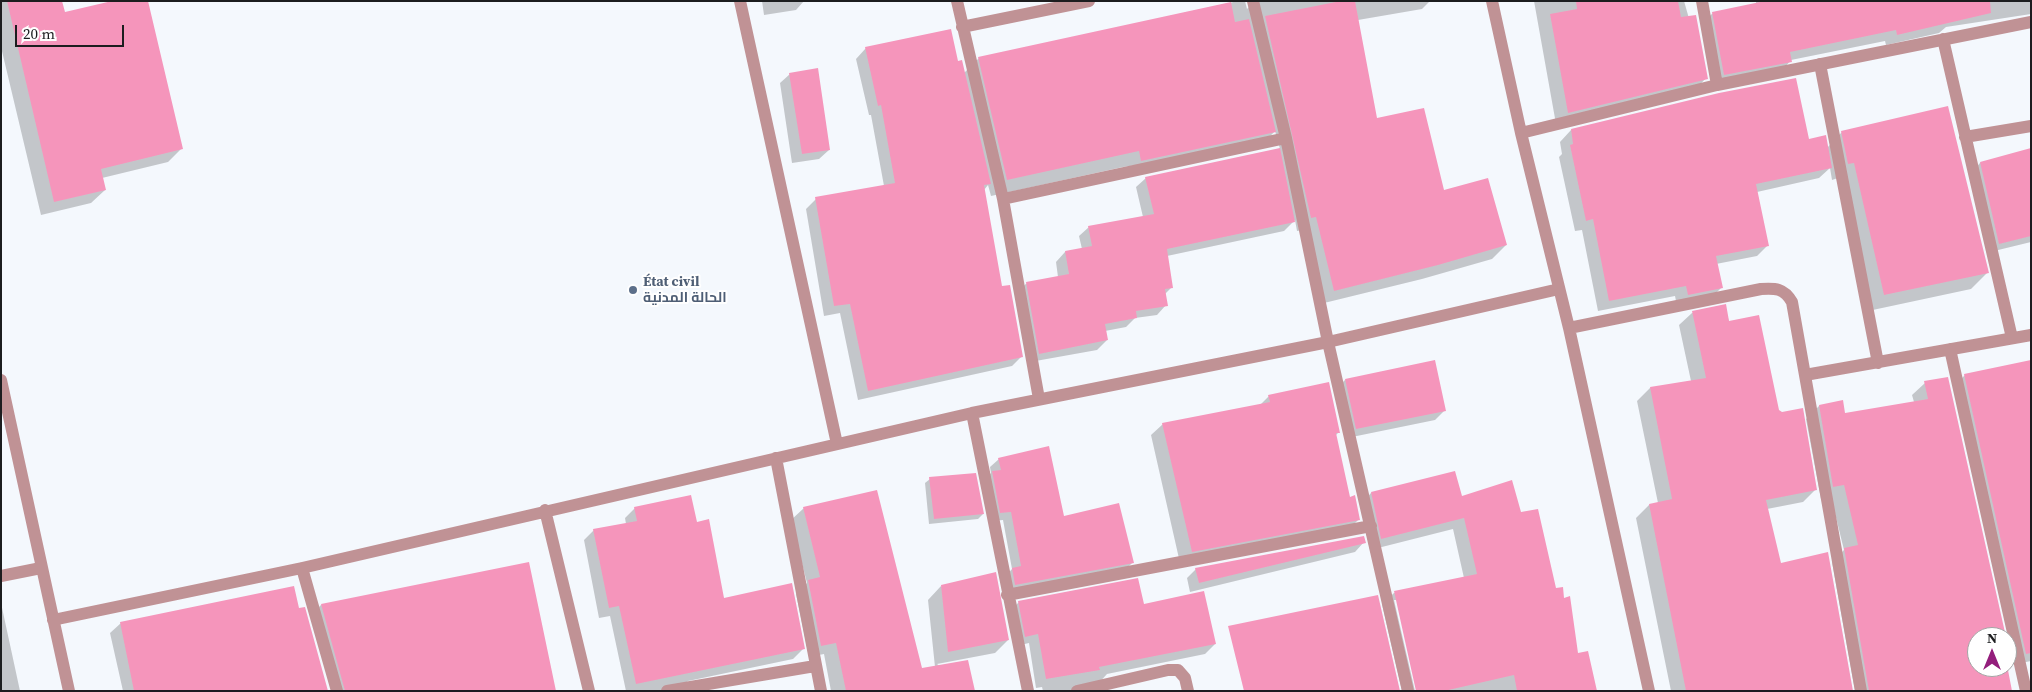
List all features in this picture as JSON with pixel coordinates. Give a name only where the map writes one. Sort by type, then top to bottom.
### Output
[{"type":"street","points":[[740,1],[837,444]]},
{"type":"street","points":[[956,1],[1003,199],[1039,399]]},
{"type":"street","points":[[962,27],[1089,1]]},
{"type":"street","points":[[1253,1],[1286,138],[1328,342],[1408,691]]},
{"type":"street","points":[[1492,1],[1521,133],[1569,328],[1649,691]]},
{"type":"street","points":[[1702,1],[1718,85]]},
{"type":"street","points":[[1521,133],[1718,85],[2031,22]]},
{"type":"street","points":[[1943,40],[2012,338]]},
{"type":"street","points":[[1820,64],[1878,363]]},
{"type":"street","points":[[1965,137],[2031,126]]},
{"type":"street","points":[[1003,199],[1286,138]]},
{"type":"street","points":[[1569,328],[1761,289],[1777,288],[1788,294],[1792,302],[1861,691]]},
{"type":"street","points":[[53,620],[302,568],[545,510],[972,413],[1328,342],[1559,289]]},
{"type":"street","points":[[1805,375],[2031,335]]},
{"type":"street","points":[[1950,350],[2026,691]]},
{"type":"street","points":[[1,380],[69,691]]},
{"type":"street","points":[[972,413],[1028,691]]},
{"type":"street","points":[[776,458],[821,691]]},
{"type":"street","points":[[545,510],[589,691]]},
{"type":"street","points":[[1007,594],[1371,526]]},
{"type":"street","points":[[1,576],[41,568]]},
{"type":"street","points":[[302,568],[337,691]]},
{"type":"street","points":[[667,691],[715,687],[815,666]]},
{"type":"street","points":[[1077,691],[1168,670],[1178,670],[1185,678],[1188,691]]},
{"type":"building","points":[[7,1],[62,1],[65,12],[112,1],[148,1],[183,149],[101,169],[106,190],[54,202]]},
{"type":"building","points":[[1341,1],[1355,1],[1377,118],[1424,108],[1444,190],[1488,178],[1507,245],[1438,265],[1334,291],[1316,217],[1311,218],[1265,16]]},
{"type":"building","points":[[1576,1],[1678,1],[1681,17],[1696,15],[1708,79],[1568,113],[1550,14],[1577,9]]},
{"type":"building","points":[[1765,1],[1990,1],[1991,13],[1897,35],[1896,30],[1790,52],[1792,62],[1724,75],[1712,12]]},
{"type":"building","points":[[1231,2],[1235,22],[1249,19],[1276,132],[1141,161],[1139,151],[1007,180],[978,57]]},
{"type":"building","points":[[951,29],[958,61],[962,60],[991,184],[984,185],[1002,286],[1010,285],[1023,357],[868,391],[850,304],[834,306],[815,197],[895,183],[881,105],[878,106],[865,47]]},
{"type":"building","points":[[818,68],[830,150],[802,154],[789,73]]},
{"type":"building","points":[[1796,78],[1809,139],[1826,135],[1832,168],[1756,184],[1769,246],[1716,256],[1723,288],[1688,295],[1686,286],[1609,301],[1593,219],[1586,221],[1570,145],[1573,144],[1571,129],[1719,93]]},
{"type":"building","points":[[1948,106],[1989,273],[1884,295],[1854,163],[1848,164],[1841,131]]},
{"type":"building","points":[[1280,148],[1295,222],[1167,249],[1173,288],[1165,289],[1168,306],[1136,311],[1137,318],[1105,324],[1108,340],[1039,354],[1026,282],[1069,274],[1065,251],[1092,246],[1088,226],[1154,214],[1145,177]]},
{"type":"building","points":[[2031,148],[2031,236],[1999,244],[1980,162]]},
{"type":"building","points":[[1726,304],[1729,321],[1759,315],[1779,410],[1782,412],[1803,408],[1817,490],[1766,500],[1781,563],[1828,552],[1853,691],[1686,691],[1649,504],[1672,499],[1650,387],[1706,378],[1692,311]]},
{"type":"building","points":[[1435,360],[1446,411],[1356,429],[1345,379]]},
{"type":"building","points":[[2031,360],[2031,653],[2026,654],[1964,374]]},
{"type":"building","points":[[1948,377],[2004,627],[1967,627],[1967,677],[2009,677],[2012,691],[1869,691],[1844,548],[1858,545],[1844,485],[1833,487],[1819,405],[1843,400],[1845,413],[1928,399],[1924,381]]},
{"type":"building","points":[[1329,382],[1340,433],[1336,433],[1350,497],[1355,495],[1360,520],[1192,552],[1162,423],[1270,402],[1268,395]]},
{"type":"building","points":[[1049,446],[1064,516],[1119,503],[1134,563],[1015,585],[1012,568],[1021,566],[1011,512],[1000,513],[992,471],[1001,470],[998,458]]},
{"type":"building","points":[[1455,471],[1462,496],[1512,480],[1521,512],[1538,509],[1556,588],[1563,587],[1564,598],[1570,596],[1578,653],[1588,651],[1597,691],[1517,691],[1514,675],[1444,691],[1416,691],[1394,591],[1477,574],[1464,518],[1381,539],[1371,492]]},
{"type":"building","points":[[976,473],[984,514],[934,519],[929,477]]},
{"type":"building","points":[[877,490],[922,668],[968,660],[975,691],[846,691],[836,643],[821,646],[808,580],[820,577],[803,507]]},
{"type":"building","points":[[691,495],[697,522],[709,519],[724,598],[792,583],[805,649],[636,684],[619,606],[609,608],[593,529],[637,521],[634,507]]},
{"type":"building","points":[[1364,536],[1366,543],[1199,583],[1195,568]]},
{"type":"building","points":[[529,562],[556,691],[345,691],[321,604]]},
{"type":"building","points":[[996,572],[1009,640],[948,652],[941,585]]},
{"type":"building","points":[[1138,578],[1144,604],[1204,591],[1216,644],[1099,667],[1100,670],[1046,679],[1038,634],[1025,637],[1018,601]]},
{"type":"building","points":[[294,586],[299,608],[305,607],[328,691],[134,691],[120,622]]},
{"type":"building","points":[[1378,595],[1400,691],[1244,691],[1228,626]]},
{"type":"place","name":"État civil الحالة المدنية","points":[[633,290]]}]
